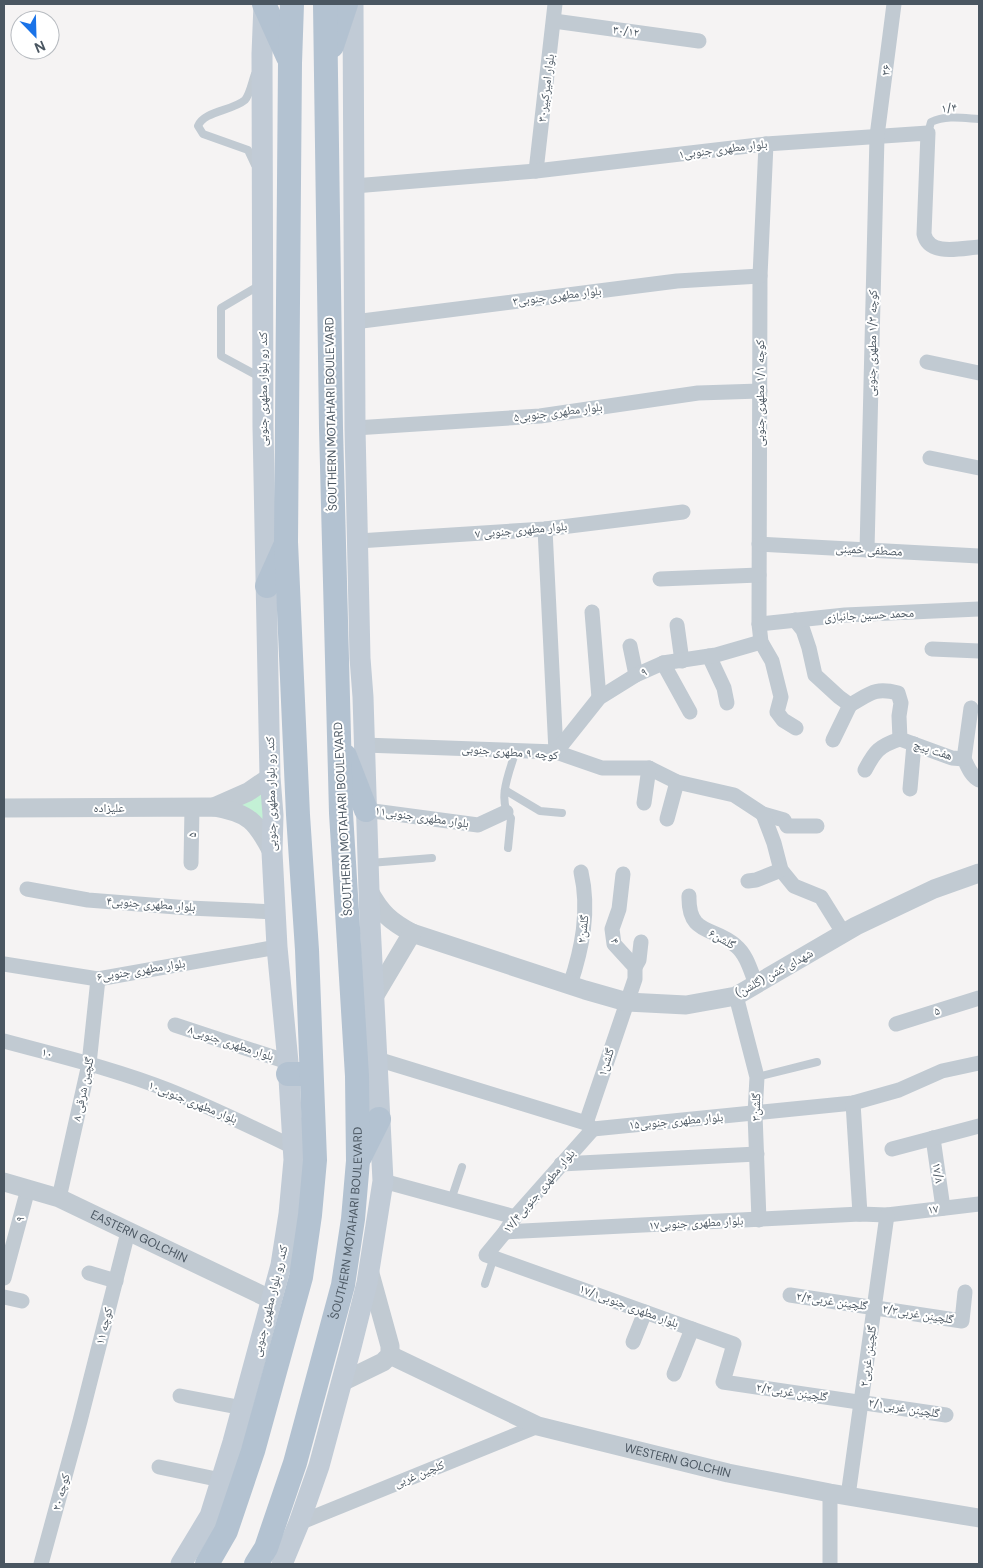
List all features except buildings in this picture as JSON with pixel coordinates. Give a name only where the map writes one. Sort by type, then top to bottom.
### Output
[{"type":"main road","name":"کند رو بلوار مطهری جنوبی","points":[[181,1564],[210,1516],[242,1408],[281,1265],[289,1214],[294,1160],[296,1070],[277,947],[270,777],[262,379],[262,54],[264,4]]},
{"type":"main road","points":[[264,4],[290,63]]},
{"type":"main road","points":[[207,1564],[226,1531],[254,1452],[301,1278],[310,1215],[315,1160],[296,1070],[286,542],[292,4]]},
{"type":"main road","name":"ُSOUTHERN MOTAHARI BOULEVARD","points":[[256,1564],[266,1548],[295,1463],[343,1285],[353,1220],[358,1161],[358,1076],[341,813],[331,428],[325,4]]},
{"type":"main road","points":[[327,59],[346,4]]},
{"type":"main road","points":[[282,1564],[300,1523],[319,1466],[342,1382],[369,1270],[383,1181],[360,658],[355,428],[353,4]]},
{"type":"main road","points":[[267,586],[286,542]]},
{"type":"main road","points":[[339,739],[366,810]]},
{"type":"main road","points":[[358,1161],[379,1119]]},
{"type":"street","name":"بلوار امیرکبیر۳۰","points":[[536,171],[555,4]]},
{"type":"street","name":"۳۶","points":[[877,136],[894,4]]},
{"type":"street","name":"۳۰/۱۲","points":[[554,21],[699,41]]},
{"type":"street","name":"۱بلوار مطهری جنوبی","points":[[354,186],[536,171],[766,144],[928,133]]},
{"type":"street","points":[[928,133],[925,239],[928,244],[943,250],[979,247]]},
{"type":"street","name":"کوچه ۱/۳ مطهری جنوبی","points":[[867,550],[877,136]]},
{"type":"street","name":"کوچه ۱/۱ مطهری جنوبی","points":[[761,642],[759,624],[760,276],[766,144]]},
{"type":"street","name":"بلوار مطهری جنوبی۳","points":[[354,322],[677,281],[760,276]]},
{"type":"street","points":[[927,362],[979,373]]},
{"type":"street","name":"۵بلوار مطهری جنوبی","points":[[355,428],[540,416],[698,393],[760,391]]},
{"type":"street","points":[[930,458],[979,468]]},
{"type":"street","name":"۷ بلوار مطهری جنوبی","points":[[358,542],[544,530],[683,512]]},
{"type":"street","points":[[544,530],[556,752]]},
{"type":"street","name":"مصطفی خمینی","points":[[759,544],[979,556]]},
{"type":"street","points":[[660,579],[759,575]]},
{"type":"street","name":"محمد حسین جانبازی","points":[[759,624],[845,615],[979,609]]},
{"type":"street","points":[[592,612],[599,698]]},
{"type":"street","points":[[795,620],[803,630],[815,675],[833,692],[850,704],[833,740]]},
{"type":"street","points":[[677,625],[682,661]]},
{"type":"street","points":[[761,642],[772,661],[781,697],[777,712],[783,720],[796,728]]},
{"type":"street","name":"۹","points":[[556,752],[599,698],[636,675],[663,664],[709,656],[761,642]]},
{"type":"street","points":[[630,646],[636,675]]},
{"type":"street","points":[[932,648],[979,651]]},
{"type":"street","points":[[709,656],[724,688],[727,704]]},
{"type":"street","points":[[663,664],[690,712]]},
{"type":"street","points":[[874,692],[878,676]]},
{"type":"street","name":"هفت پیچ","points":[[850,704],[884,689],[898,693],[901,703],[899,716],[907,742],[952,758],[964,760],[970,771],[979,780]]},
{"type":"street","points":[[964,760],[971,708]]},
{"type":"street","points":[[865,770],[876,750],[886,743],[907,742],[910,789]]},
{"type":"street","name":"کوچه ۹ مطهری جنوبی","points":[[364,745],[556,752],[602,768],[649,768],[677,782],[734,795],[773,812],[784,820],[787,826],[817,826]]},
{"type":"street","points":[[644,803],[649,768]]},
{"type":"street","name":"علیزاده","points":[[214,807],[248,792],[270,777]]},
{"type":"street","points":[[667,819],[677,782]]},
{"type":"street","name":"علیزاده","points":[[4,808],[214,807],[239,813],[250,820],[260,829],[272,852]]},
{"type":"street","name":"۵","points":[[191,863],[192,808]]},
{"type":"street","name":"بلوار مطهری جنوبی۱۱","points":[[366,810],[478,825],[506,812]]},
{"type":"street","points":[[773,812],[774,843],[780,870],[794,886],[822,897],[844,934]]},
{"type":"street","points":[[748,881],[756,880],[780,870]]},
{"type":"street","name":"گلشن۲","points":[[570,985],[580,956],[584,924],[586,891],[582,872]]},
{"type":"street","name":"شهدای کشن (گلشن)","points":[[369,891],[378,906],[393,922],[412,933],[627,1002],[686,1004],[736,996],[844,934],[934,889],[979,873]]},
{"type":"street","name":"۴","points":[[623,874],[619,909],[612,929],[614,944],[635,968]]},
{"type":"street","name":"بلوار مطهری جنوبی۴","points":[[27,889],[88,900],[189,908],[276,912]]},
{"type":"street","name":"گلشن۶","points":[[689,896],[691,914],[697,925],[736,946],[745,957],[756,984]]},
{"type":"street","points":[[374,997],[412,933]]},
{"type":"street","points":[[627,1002],[636,979],[635,968],[639,960],[640,942]]},
{"type":"street","name":"بلوار مطهری جنوبی۶","points":[[4,964],[98,980],[277,947]]},
{"type":"street","name":"۸ گلچین شرقی","points":[[59,1198],[89,1064],[98,980]]},
{"type":"street","name":"گلشن۳","points":[[736,996],[757,1077],[755,1114],[759,1220]]},
{"type":"street","name":"۵","points":[[896,1024],[979,998]]},
{"type":"street","name":"گلشن۱","points":[[589,1126],[627,1002]]},
{"type":"street","name":"۸بلوار مطهری جنوبی","points":[[175,1025],[296,1070]]},
{"type":"street","name":"۱۰","points":[[4,1041],[89,1064]]},
{"type":"street","name":"بلوار مطهری جنوبی۱۵","points":[[377,1060],[589,1126],[755,1114],[853,1103],[899,1090],[942,1071],[979,1063]]},
{"type":"street","name":"بلوار مطهری جنوبی۱۰","points":[[89,1064],[166,1090],[237,1120],[293,1147]]},
{"type":"street","points":[[853,1103],[860,1214]]},
{"type":"street","name":"بلوار مطهری جنوبی۱۷/۴","points":[[490,1256],[515,1218],[561,1164],[589,1126]]},
{"type":"street","points":[[892,1149],[979,1126]]},
{"type":"street","name":"۱۷/۸","points":[[933,1138],[943,1208]]},
{"type":"street","points":[[561,1164],[756,1154]]},
{"type":"street","points":[[383,1181],[515,1218]]},
{"type":"street","name":"EASTERN GOLCHIN","points":[[4,1182],[59,1198],[272,1300]]},
{"type":"street","name":"۹","points":[[4,1278],[28,1189]]},
{"type":"street","name":"۱۷","points":[[887,1215],[979,1204]]},
{"type":"street","name":"بلوار مطهری جنوبی۱۷","points":[[505,1232],[860,1214],[887,1215]]},
{"type":"street","name":"گلچینن غربی۲","points":[[848,1496],[887,1215]]},
{"type":"street","name":"کوچه ۱۱","points":[[80,1421],[128,1232]]},
{"type":"street","name":"بلوار مطهری جنوبی۱۷/۱","points":[[490,1256],[734,1344],[723,1382]]},
{"type":"street","points":[[342,1382],[383,1362],[390,1355],[390,1346],[369,1270]]},
{"type":"street","points":[[89,1273],[116,1281]]},
{"type":"street","name":"گلچینن غربی۲/۳","points":[[875,1307],[962,1320],[965,1292]]},
{"type":"street","name":"گلچینن غربی۲/۴","points":[[790,1295],[875,1307]]},
{"type":"street","points":[[4,1297],[22,1301]]},
{"type":"street","points":[[633,1342],[645,1312]]},
{"type":"street","points":[[674,1374],[692,1328]]},
{"type":"street","name":"WESTERN GOLCHIN","points":[[390,1355],[538,1426],[728,1473],[830,1493],[979,1518]]},
{"type":"street","name":"گلچینن غربی۲/۲","points":[[723,1382],[862,1402]]},
{"type":"street","points":[[180,1396],[242,1408]]},
{"type":"street","name":"گلچینن غربی۲/۱","points":[[862,1402],[946,1414]]},
{"type":"street","name":"کوچه ۲۰","points":[[41,1564],[80,1421]]},
{"type":"street","name":"کلچین غربی","points":[[300,1523],[538,1426]]},
{"type":"street","points":[[159,1467],[221,1480]]},
{"type":"street","points":[[830,1493],[830,1564]]},
{"type":"lane","points":[[262,54],[244,100],[231,108],[203,118],[198,126],[203,134],[248,150],[262,183]]},
{"type":"lane","name":"۱/۴","points":[[928,133],[931,122],[937,119],[948,117],[979,118]]},
{"type":"lane","points":[[262,284],[220,308],[221,356],[262,379]]},
{"type":"lane","points":[[508,848],[511,818],[506,812],[504,790],[516,750]]},
{"type":"lane","points":[[504,790],[540,811],[562,814]]},
{"type":"lane","points":[[368,863],[432,858]]},
{"type":"lane","points":[[757,1077],[817,1062]]},
{"type":"lane","points":[[451,1200],[462,1166]]},
{"type":"lane","points":[[485,1284],[490,1256]]},
{"type":"green space","points":[[267,786],[266,826],[236,805]]}]
